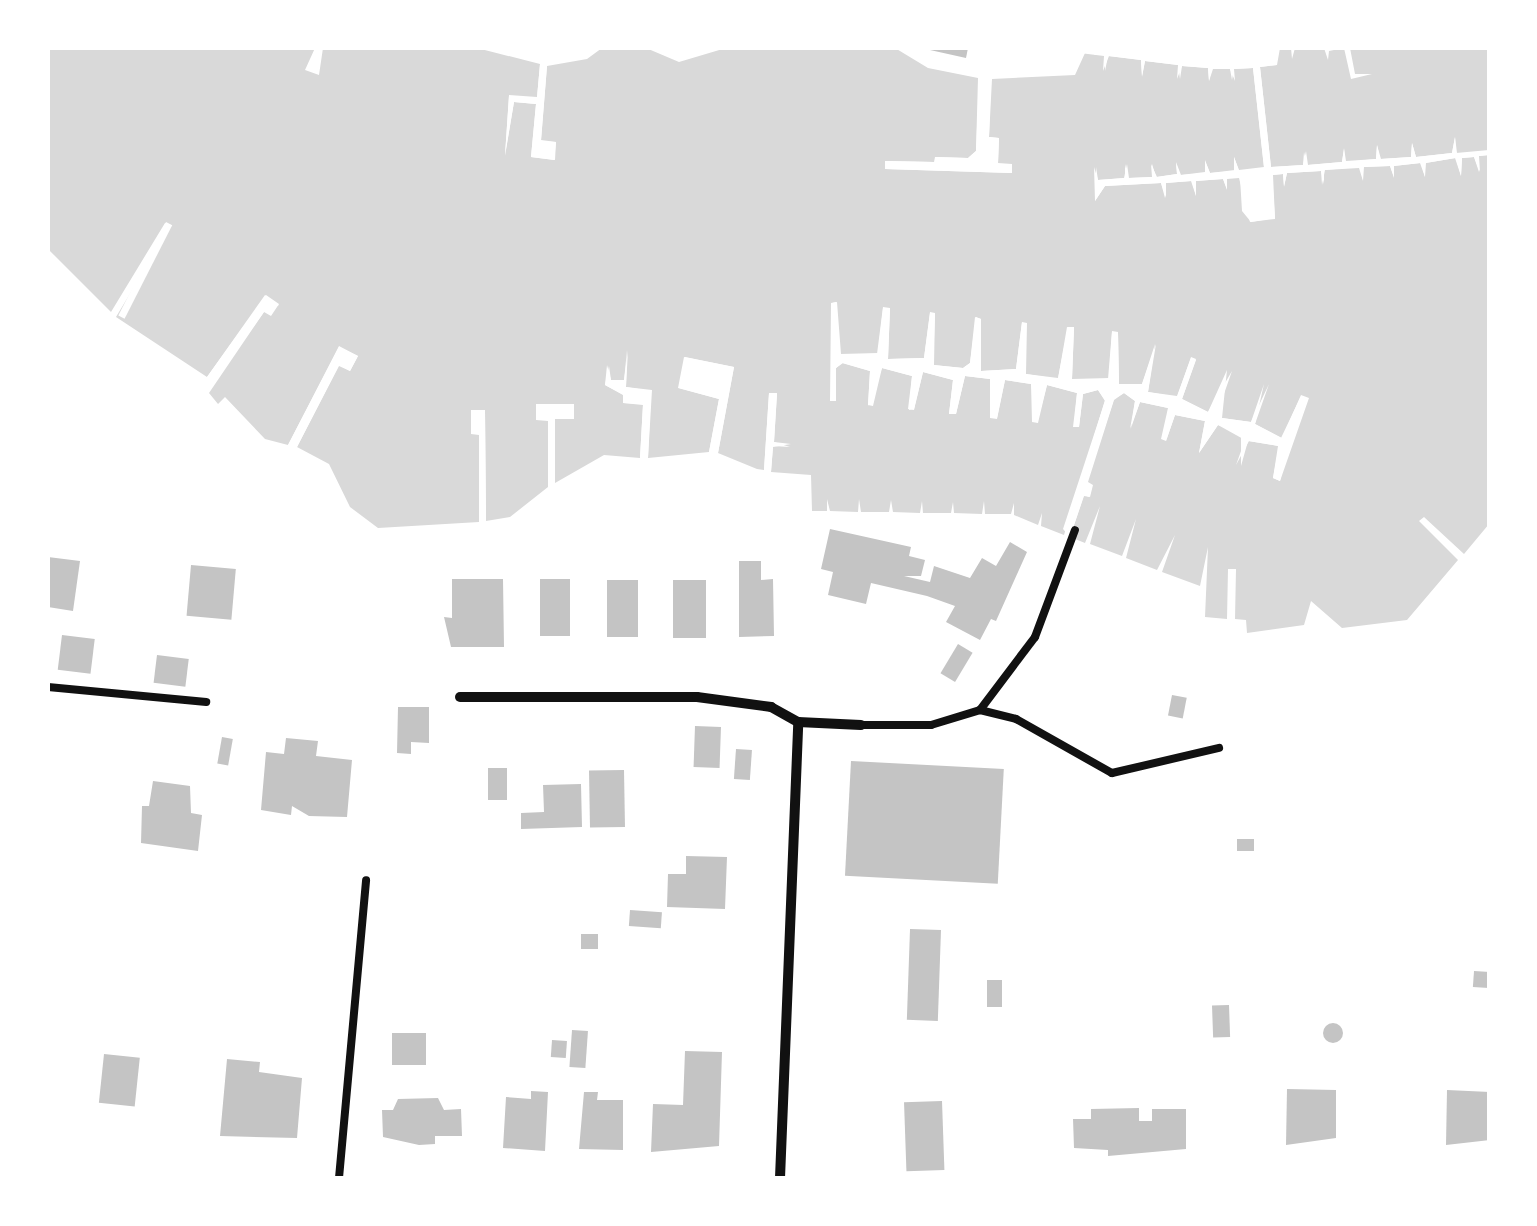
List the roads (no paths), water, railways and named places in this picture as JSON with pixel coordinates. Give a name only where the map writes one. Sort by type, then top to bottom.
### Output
[{"type":"street","points":[[460,697],[697,697],[771,707],[798,722],[862,725]]},
{"type":"street","points":[[780,1178],[798,722]]},
{"type":"lane","points":[[980,710],[1034,636],[1075,530]]},
{"type":"lane","points":[[48,686],[206,702]]},
{"type":"lane","points":[[862,725],[931,725],[980,710],[1016,719],[1112,773],[1219,748]]},
{"type":"lane","points":[[340,1178],[366,880]]}]
